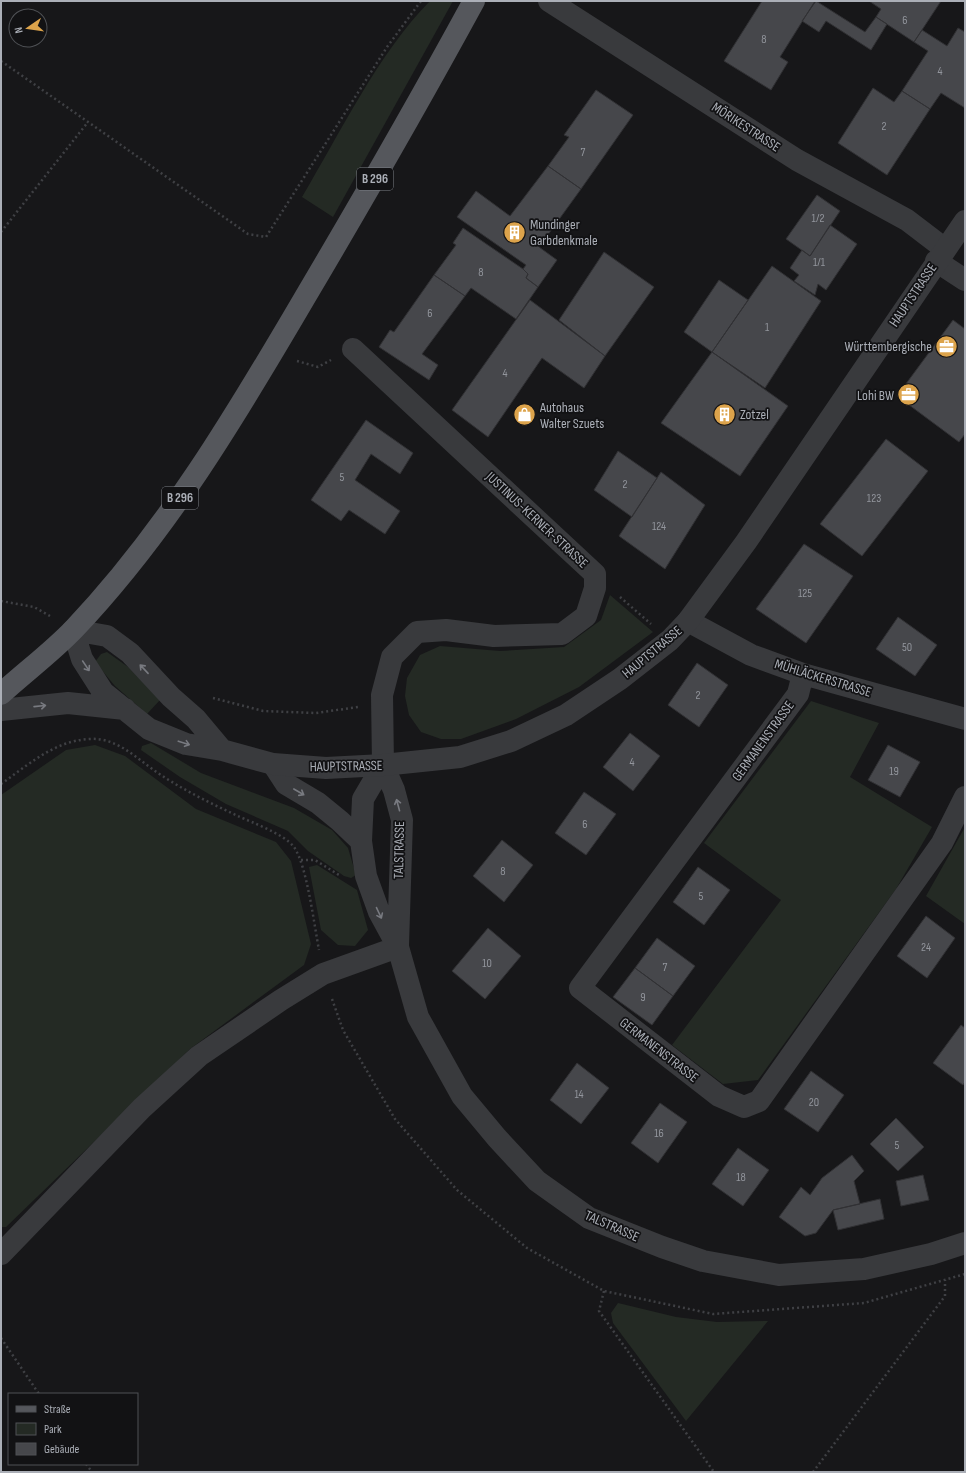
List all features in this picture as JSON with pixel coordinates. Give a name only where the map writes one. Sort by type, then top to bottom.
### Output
[{"type":"main road","name":"B 296","points":[[1,694],[73,630],[136,558],[206,463],[407,124],[474,1]]},
{"type":"street","name":"MÖRIKESTRASSE","points":[[549,1],[797,160],[907,220],[965,280]]},
{"type":"street","name":"HAUPTSTRASSE","points":[[73,630],[82,659],[104,692],[149,729],[186,744],[222,750],[274,764],[326,768],[383,765],[460,757],[511,740],[566,715],[620,679],[670,640],[688,621],[746,542],[965,221]]},
{"type":"street","name":"JUSTINUS-KERNER-STRASSE","points":[[353,349],[595,574],[595,588]]},
{"type":"street","points":[[383,765],[382,695],[392,657],[417,632],[446,630],[494,636],[562,634],[586,616],[595,588]]},
{"type":"street","name":"MÜHLÄCKERSTRASSE","points":[[688,621],[751,655],[803,674],[965,719]]},
{"type":"street","points":[[73,630],[107,636],[130,653],[171,697],[196,719],[222,750]]},
{"type":"street","name":"GERMANENSTRASSE","points":[[803,674],[798,694],[580,988],[719,1096],[744,1106],[759,1101],[942,843],[965,797]]},
{"type":"street","points":[[1,710],[68,703],[125,709]]},
{"type":"street","points":[[274,764],[286,784],[318,803],[340,820],[361,841]]},
{"type":"street","name":"TALSTRASSE","points":[[383,765],[363,798],[361,841],[366,876],[379,912],[398,947],[418,1017],[462,1096],[497,1138],[537,1181],[589,1218],[702,1261],[779,1275],[864,1269],[931,1254],[965,1243]]},
{"type":"street","name":"TALSTRASSE","points":[[383,765],[394,790],[402,820],[398,947]]},
{"type":"street","points":[[1,1254],[142,1108],[199,1056],[281,1000],[324,974],[398,947]]},
{"type":"path","points":[[1,61],[248,234],[266,237],[387,47],[421,1]]},
{"type":"path","points":[[1,232],[88,122]]},
{"type":"path","points":[[272,354],[318,367],[353,349]]},
{"type":"path","points":[[595,588],[608,588],[670,640]]},
{"type":"path","points":[[1,601],[34,607],[73,630]]},
{"type":"path","points":[[211,698],[263,711],[316,713],[382,703]]},
{"type":"path","points":[[1,784],[64,743],[90,739],[114,743],[131,751],[155,771],[207,802],[278,835],[293,846],[301,860],[324,974]]},
{"type":"path","points":[[813,1472],[945,1296],[945,1280]]},
{"type":"path","points":[[604,1291],[599,1311],[714,1472]]},
{"type":"path","points":[[1,1338],[38,1393]]},
{"type":"green space","points":[[430,1],[453,1],[333,217],[302,197],[345,121],[377,69],[411,22]]},
{"type":"green space","points":[[610,595],[653,632],[579,687],[516,719],[461,739],[441,739],[421,732],[409,715],[405,696],[407,678],[420,655],[440,646],[500,651],[564,647],[601,620]]},
{"type":"green space","points":[[107,652],[128,667],[160,700],[147,714],[115,686],[95,662],[101,654]]},
{"type":"green space","points":[[811,701],[879,723],[850,777],[932,827],[896,889],[758,1080],[723,1084],[672,1045],[781,900],[704,843]]},
{"type":"green space","points":[[151,743],[201,773],[294,808],[332,830],[348,848],[356,875],[351,878],[344,876],[308,851],[288,831],[226,804],[180,777],[141,750],[142,746]]},
{"type":"green space","points":[[95,745],[125,756],[196,809],[276,842],[291,861],[311,944],[304,965],[190,1049],[6,1227],[1,1227],[1,795],[66,750]]},
{"type":"green space","points":[[965,827],[965,924],[926,896]]},
{"type":"green space","points":[[317,865],[357,890],[368,930],[355,946],[338,945],[321,930],[309,867]]},
{"type":"green space","points":[[618,1303],[676,1317],[717,1322],[768,1321],[686,1421],[613,1323],[611,1313]]},
{"type":"building","points":[[762,1],[815,1],[780,57],[788,62],[771,90],[724,61]]},
{"type":"building","points":[[816,1],[865,32],[876,17],[887,24],[871,50],[826,21],[819,32],[802,21]]},
{"type":"building","points":[[869,1],[941,1],[914,42],[876,17],[881,9]]},
{"type":"building","points":[[958,28],[965,32],[965,108],[941,93],[930,109],[902,91],[928,51],[914,42],[922,30],[947,46]]},
{"type":"building","points":[[873,88],[894,102],[902,91],[930,109],[887,175],[838,143]]},
{"type":"building","points":[[596,90],[633,115],[581,189],[548,166],[569,137],[564,135]]},
{"type":"building","name":"Mundinger Garbdenkmale","points":[[548,166],[581,189],[539,247],[557,260],[538,287],[526,278],[528,274],[523,269],[526,265],[457,217],[476,191],[510,216]]},
{"type":"building","points":[[817,195],[840,211],[810,256],[786,239]]},
{"type":"building","points":[[830,225],[857,244],[826,290],[818,284],[815,295],[794,281],[799,275],[790,268],[802,250],[810,256]]},
{"type":"building","points":[[463,228],[523,269],[528,274],[526,278],[538,287],[516,319],[471,288],[465,296],[434,275],[456,245],[453,243]]},
{"type":"building","points":[[604,252],[654,287],[605,356],[559,320]]},
{"type":"building","points":[[772,266],[821,301],[765,388],[712,352]]},
{"type":"building","points":[[434,275],[465,296],[422,354],[438,365],[429,380],[379,347],[390,330],[394,332]]},
{"type":"building","points":[[719,280],[748,300],[712,352],[684,332]]},
{"type":"building","points":[[530,300],[605,356],[584,388],[542,358],[488,437],[452,410]]},
{"type":"building","points":[[953,320],[965,329],[965,434],[959,442],[897,396]]},
{"type":"building","name":"Zotzel","points":[[712,352],[788,406],[740,476],[661,423]]},
{"type":"building","points":[[366,420],[413,453],[400,474],[371,454],[355,480],[400,511],[385,534],[349,510],[341,521],[311,500]]},
{"type":"building","points":[[886,439],[928,471],[862,556],[820,524]]},
{"type":"building","points":[[618,451],[657,478],[632,517],[594,490]]},
{"type":"building","points":[[661,472],[705,505],[665,569],[619,536]]},
{"type":"building","points":[[804,544],[853,576],[806,643],[756,609]]},
{"type":"building","points":[[898,617],[937,645],[915,676],[876,649]]},
{"type":"building","points":[[697,663],[728,685],[699,727],[668,705]]},
{"type":"building","points":[[630,733],[660,756],[633,791],[603,767]]},
{"type":"building","points":[[888,745],[920,762],[900,797],[868,780]]},
{"type":"building","points":[[584,792],[616,814],[586,855],[555,833]]},
{"type":"building","points":[[502,840],[533,865],[504,902],[473,876]]},
{"type":"building","points":[[698,867],[730,890],[704,925],[673,902]]},
{"type":"building","points":[[926,916],[955,938],[927,978],[897,956]]},
{"type":"building","points":[[488,928],[521,956],[485,999],[452,971]]},
{"type":"building","points":[[657,938],[695,966],[673,996],[635,968]]},
{"type":"building","points":[[635,968],[673,996],[652,1025],[613,997]]},
{"type":"building","points":[[961,1025],[965,1028],[965,1082],[963,1085],[933,1063]]},
{"type":"building","points":[[577,1063],[609,1088],[581,1124],[550,1100]]},
{"type":"building","points":[[811,1071],[844,1095],[818,1132],[784,1109]]},
{"type":"building","points":[[660,1103],[687,1122],[658,1163],[631,1143]]},
{"type":"building","points":[[896,1118],[924,1147],[898,1171],[870,1144]]},
{"type":"building","points":[[738,1148],[769,1170],[743,1206],[712,1184]]},
{"type":"building","points":[[852,1155],[864,1171],[854,1181],[860,1204],[833,1210],[816,1233],[805,1236],[779,1217],[801,1187],[810,1195],[822,1178]]},
{"type":"building","points":[[923,1175],[929,1200],[901,1206],[896,1181]]},
{"type":"building","points":[[880,1199],[884,1219],[838,1230],[833,1210]]},
{"type":"place","name":"Mundinger Garbdenkmale","points":[[514,232]]},
{"type":"place","name":"Württembergische","points":[[947,346]]},
{"type":"place","name":"Lohi BW","points":[[909,395]]},
{"type":"place","name":"Zotzel","points":[[725,414]]},
{"type":"place","name":"Autohaus Walter Szuets","points":[[524,415]]}]
